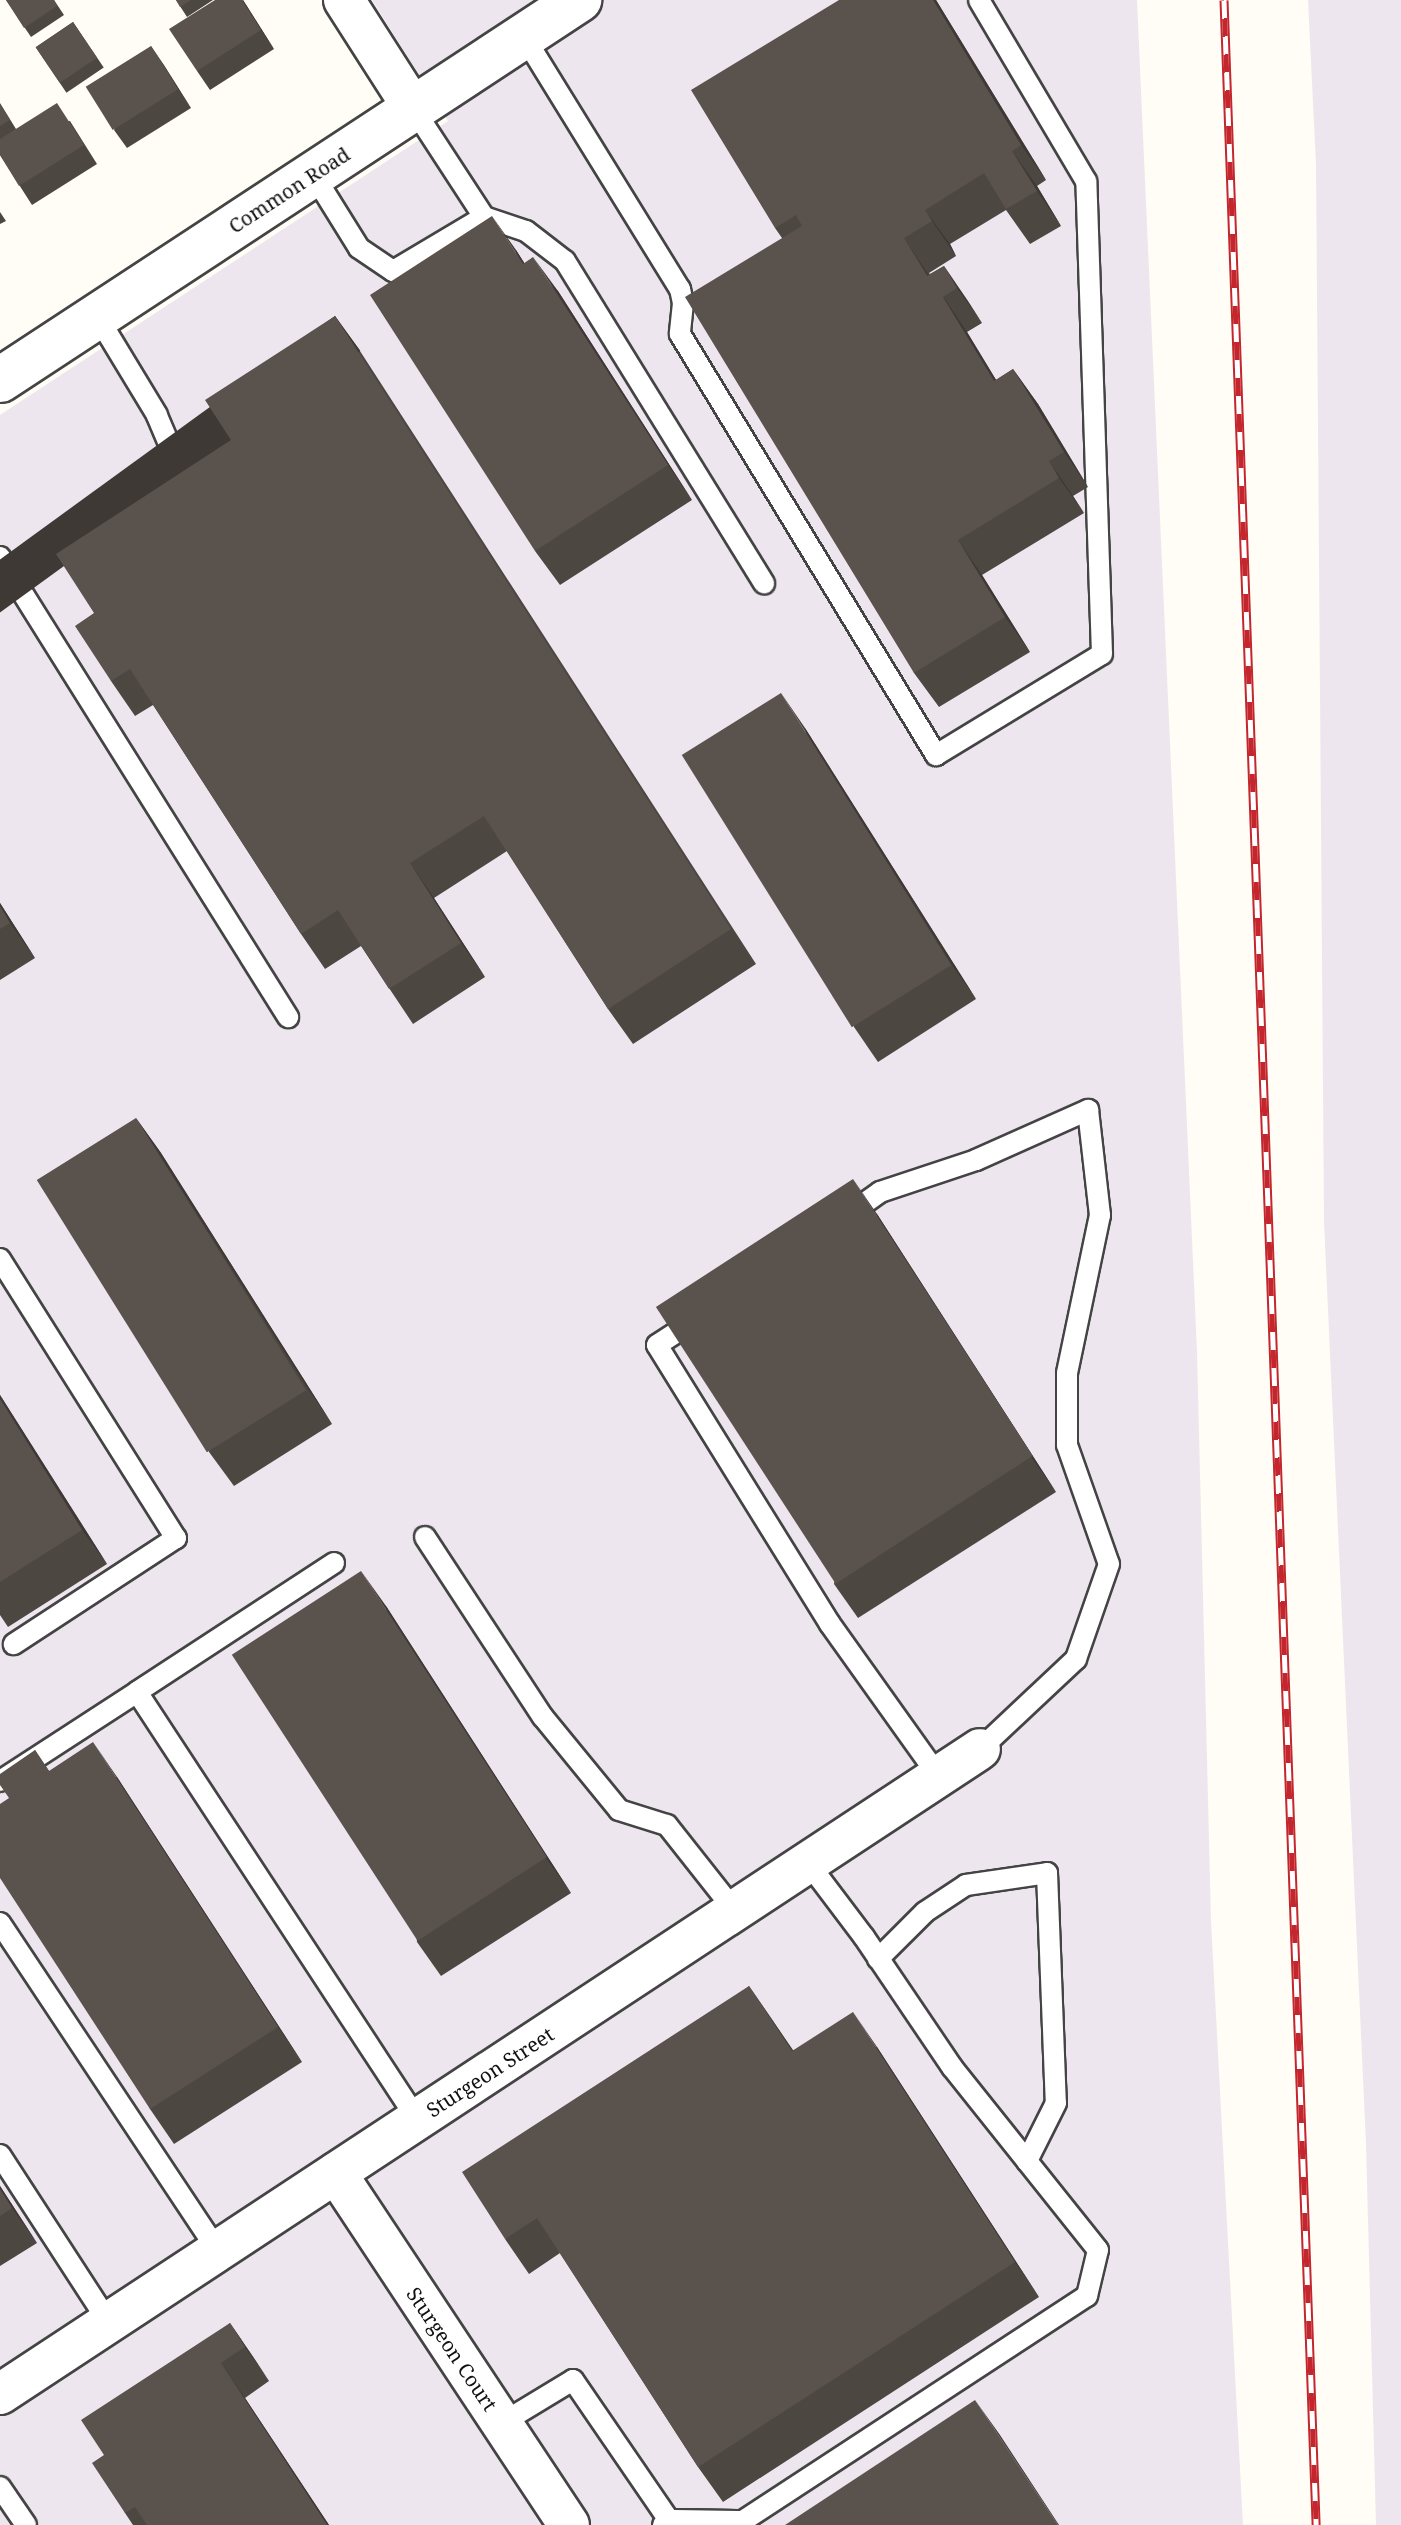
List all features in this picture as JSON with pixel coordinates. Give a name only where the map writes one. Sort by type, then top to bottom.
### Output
[{"type":"street","points":[[344,0],[413,108]]},
{"type":"street","name":"Common Road","points":[[0,380],[579,0]]},
{"type":"street","name":"Sturgeon Street","points":[[0,2394],[980,1749]]},
{"type":"street","name":"Sturgeon Court","points":[[336,2173],[569,2525]]},
{"type":"lane","points":[[523,35],[680,289],[683,303],[680,334],[936,755],[1102,654],[1086,181],[979,0]]},
{"type":"lane","points":[[413,108],[484,217],[526,231],[565,261],[764,583]]},
{"type":"lane","points":[[313,174],[359,248],[393,271],[484,217]]},
{"type":"lane","points":[[17,582],[173,471],[172,451],[157,415],[97,316]]},
{"type":"lane","points":[[0,557],[288,1017]]},
{"type":"lane","points":[[831,1227],[880,1192],[976,1160],[1088,1110],[1100,1215],[1067,1373],[1067,1445],[1109,1564],[1076,1659],[980,1749]]},
{"type":"lane","points":[[0,1259],[176,1538],[14,1644]]},
{"type":"lane","points":[[707,1312],[657,1345],[830,1624],[939,1777]]},
{"type":"lane","points":[[425,1537],[543,1717],[619,1810],[667,1825],[735,1911]]},
{"type":"lane","points":[[0,1781],[334,1563]]},
{"type":"lane","points":[[137,1692],[417,2119]]},
{"type":"lane","points":[[502,2423],[573,2380],[666,2523],[743,2521],[1087,2296],[1098,2250],[952,2067],[808,1863]]},
{"type":"lane","points":[[878,1959],[925,1912],[966,1885],[1047,1873],[1056,2103],[1027,2161]]},
{"type":"lane","points":[[0,1923],[217,2250]]},
{"type":"lane","points":[[0,2155],[109,2323]]},
{"type":"lane","points":[[0,2487],[26,2525]]},
{"type":"shaded area","points":[[372,0],[1137,0],[1197,1351],[1211,1921],[1243,2525],[0,2525],[0,415],[448,121]]},
{"type":"shaded area","points":[[1308,0],[1401,0],[1401,2525],[1376,2525],[1366,2144],[1324,1222],[1316,165]]},
{"type":"building","points":[[6,0],[54,0],[57,6],[24,28]]},
{"type":"building","points":[[176,0],[191,0],[180,7]]},
{"type":"building","points":[[215,0],[242,0],[261,30],[197,71],[169,29]]},
{"type":"building","points":[[839,0],[933,0],[1021,145],[1012,151],[1037,191],[1006,209],[984,173],[925,210],[932,221],[904,238],[927,276],[944,266],[957,288],[943,297],[994,381],[1013,369],[1064,452],[1049,461],[1059,478],[958,540],[1005,617],[914,673],[685,297],[802,226],[796,215],[775,228],[691,90]]},
{"type":"building","points":[[73,22],[97,58],[60,83],[36,47]]},
{"type":"building","points":[[151,46],[178,89],[113,130],[86,87]]},
{"type":"building","points":[[57,103],[84,145],[19,186],[0,155],[0,139]]},
{"type":"building","points":[[0,104],[10,120],[0,126]]},
{"type":"building","points":[[492,216],[523,264],[533,257],[668,465],[535,551],[370,295]]},
{"type":"building","points":[[335,316],[731,929],[608,1009],[484,816],[410,863],[461,943],[389,989],[338,910],[301,934],[130,669],[111,681],[75,626],[94,613],[56,554],[231,440],[205,400]]},
{"type":"building","points":[[781,693],[951,965],[852,1027],[682,755]]},
{"type":"building","points":[[0,906],[10,923],[0,929]]},
{"type":"building","points":[[136,1118],[306,1390],[207,1452],[37,1180]]},
{"type":"building","points":[[853,1179],[1033,1456],[836,1584],[656,1307]]},
{"type":"building","points":[[0,1399],[82,1530],[0,1582]]},
{"type":"building","points":[[361,1571],[547,1857],[418,1941],[232,1655]]},
{"type":"building","points":[[93,1742],[278,2027],[150,2109],[0,1878],[0,1804],[9,1798],[0,1785],[0,1774],[35,1750],[49,1771]]},
{"type":"building","points":[[749,1986],[792,2051],[853,2012],[1015,2262],[698,2467],[537,2218],[505,2239],[462,2172]]},
{"type":"building","points":[[0,2189],[12,2208],[0,2216]]},
{"type":"building","points":[[230,2323],[245,2347],[221,2363],[327,2525],[147,2525],[135,2507],[125,2513],[92,2463],[104,2455],[81,2420]]},
{"type":"building","points":[[975,2400],[1058,2525],[785,2525]]},
{"type":"railway","points":[[1224,0],[1316,2525]]}]
